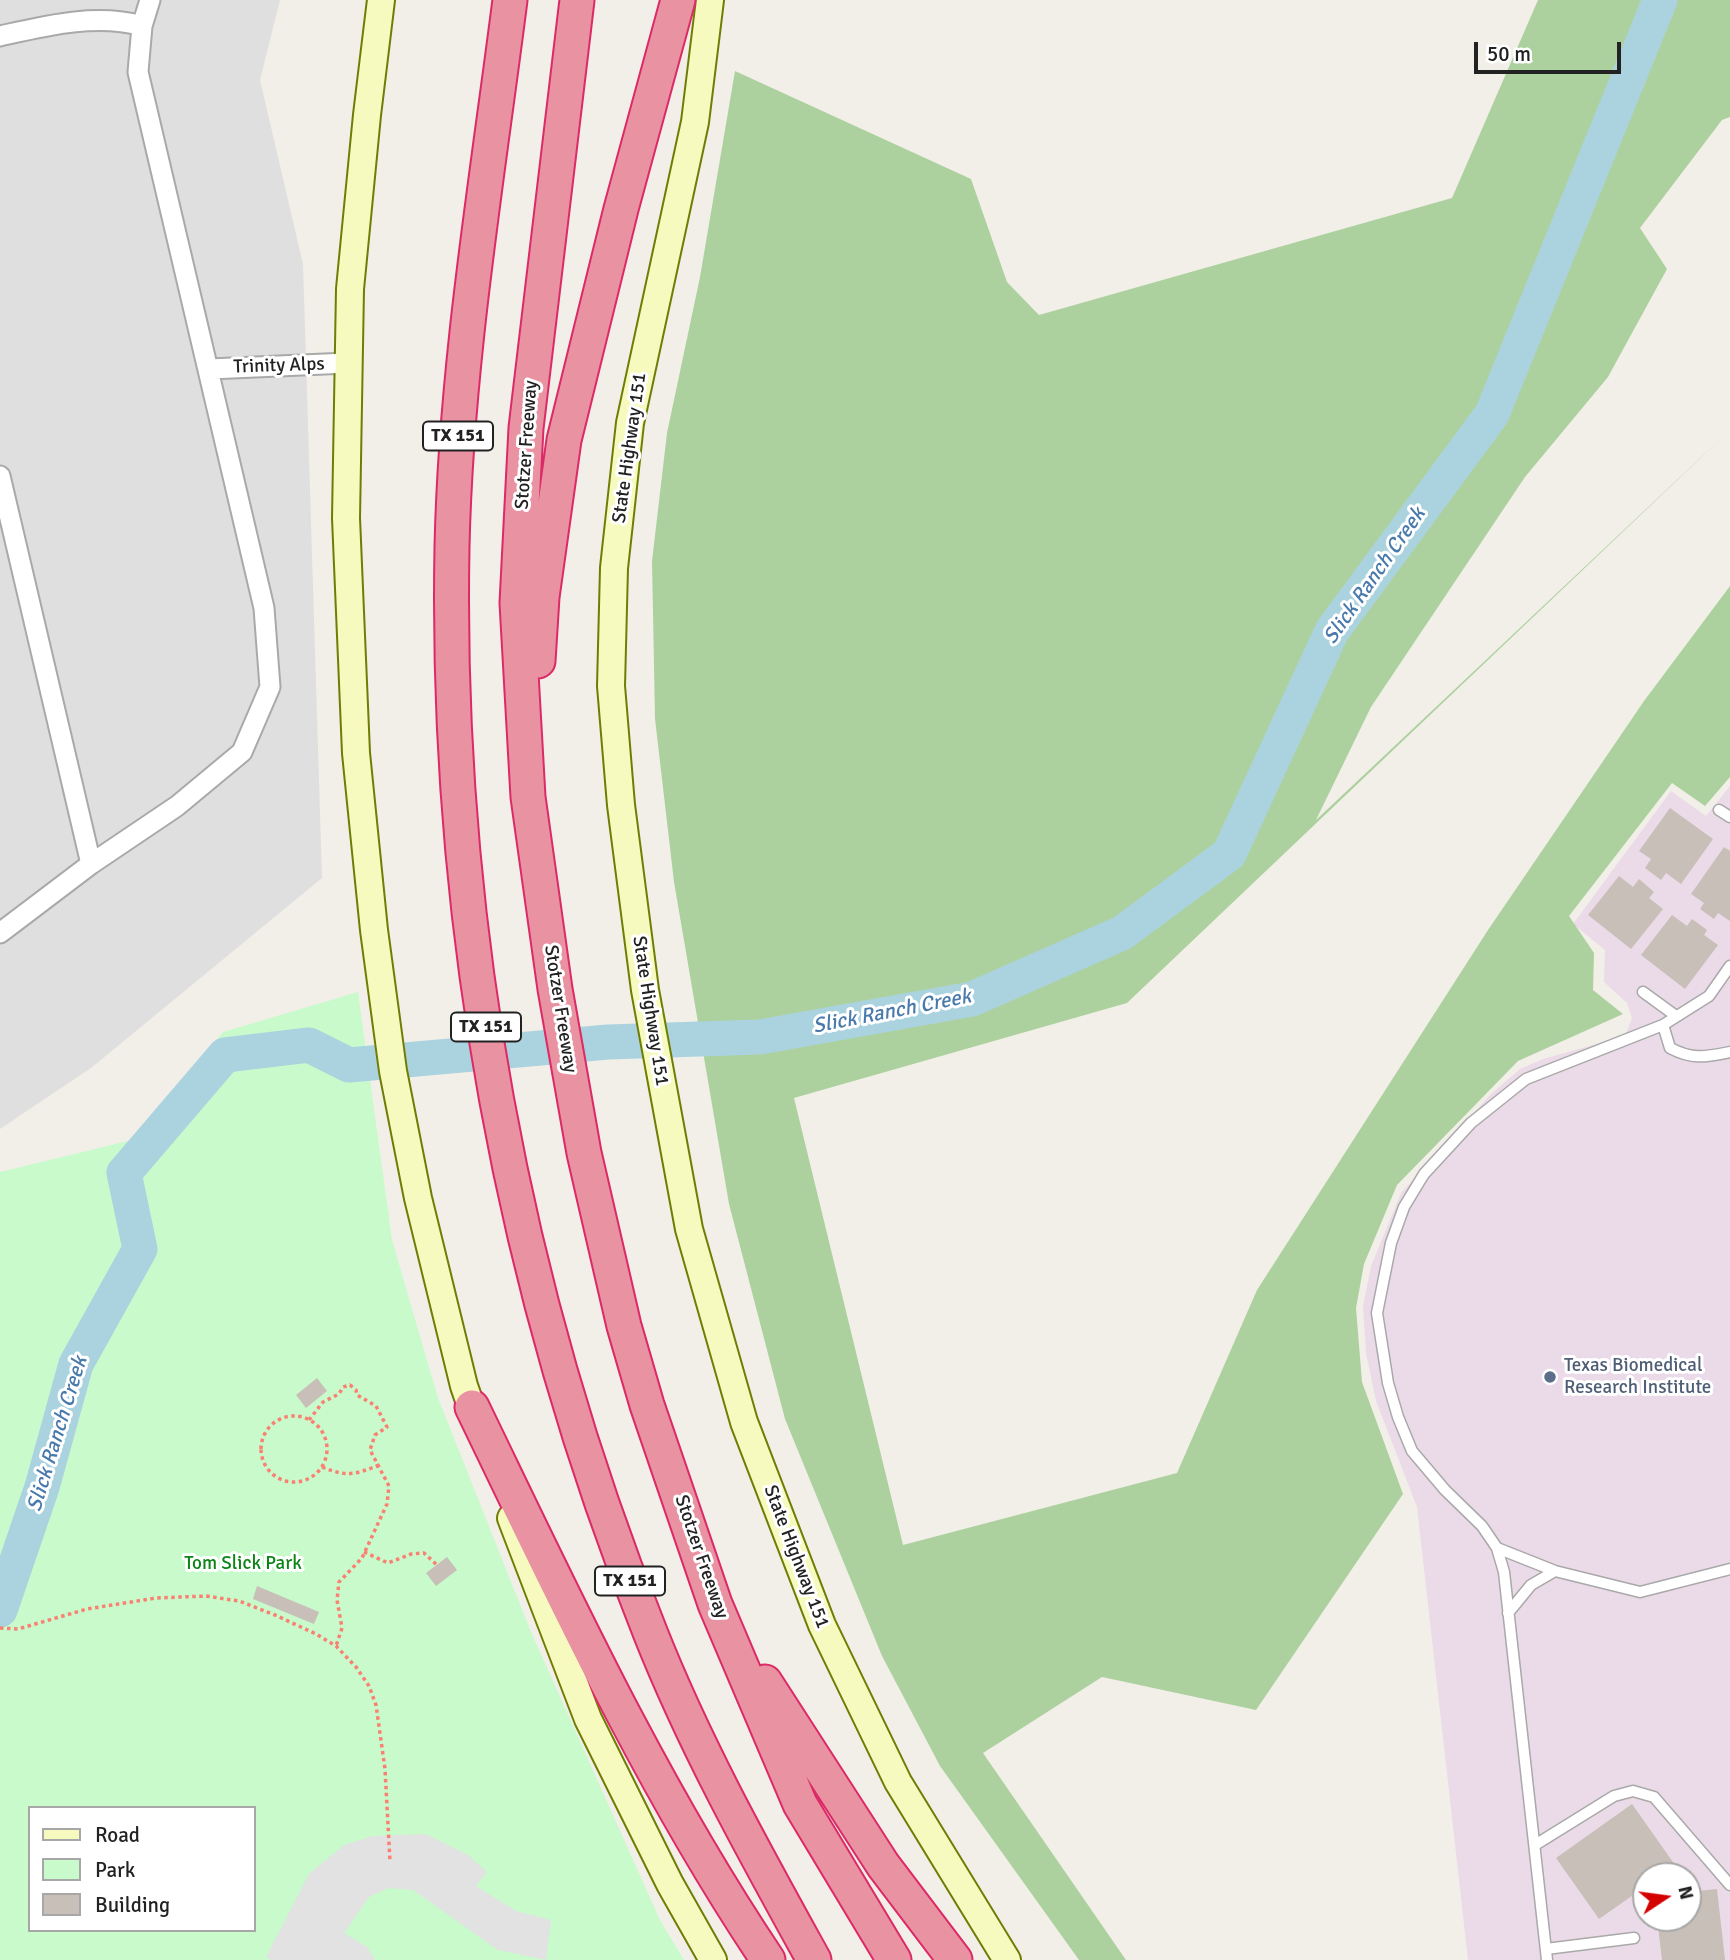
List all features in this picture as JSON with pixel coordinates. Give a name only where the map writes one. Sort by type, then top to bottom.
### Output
[{"type":"highway","name":"TX 151","points":[[510,0],[461,385],[452,543],[452,657],[464,875],[478,979],[510,1177],[568,1402],[610,1526],[651,1635],[712,1771],[814,1960]]},
{"type":"highway","name":"Stotzer Freeway","points":[[577,0],[526,428],[517,603],[528,797],[555,989],[584,1153],[632,1353],[715,1604],[800,1804],[894,1960]]},
{"type":"highway","points":[[528,797],[542,597],[564,440],[621,209],[678,0]]},
{"type":"highway","points":[[472,1407],[598,1667],[637,1741],[721,1888],[768,1960]]},
{"type":"highway","points":[[715,1604],[883,1865],[954,1960]]},
{"type":"main road","points":[[381,0],[350,289],[346,518],[356,753],[374,930],[393,1071],[418,1198],[464,1386],[520,1544],[588,1719],[670,1884],[713,1960]]},
{"type":"main road","name":"State Highway 151","points":[[710,0],[695,122],[630,423],[614,568],[611,686],[621,805],[645,990],[689,1229],[744,1422],[822,1625],[898,1782],[1007,1960]]},
{"type":"street","points":[[0,933],[91,864],[177,806],[243,752],[270,687],[264,608],[138,72],[142,26],[150,0]]},
{"type":"street","points":[[0,36],[52,24],[121,20],[142,26]]},
{"type":"street","name":"Trinity Alps","points":[[209,369],[348,363]]},
{"type":"street","points":[[0,476],[91,864]]},
{"type":"lane","points":[[1719,810],[1730,817]]},
{"type":"lane","points":[[1634,1938],[1546,1955],[1504,1572],[1497,1548],[1482,1526],[1445,1490],[1412,1451],[1398,1418],[1388,1383],[1377,1313],[1391,1243],[1404,1207],[1424,1174],[1471,1123],[1526,1079],[1662,1025],[1709,996],[1726,980],[1730,966]]},
{"type":"lane","points":[[1643,992],[1676,1016]]},
{"type":"lane","points":[[1662,1025],[1670,1048],[1686,1056],[1702,1057],[1730,1052]]},
{"type":"lane","points":[[1497,1548],[1555,1571],[1640,1592],[1730,1569]]},
{"type":"lane","points":[[1508,1612],[1531,1585],[1555,1571]]},
{"type":"lane","points":[[1535,1845],[1614,1796],[1633,1791],[1654,1797],[1730,1885]]},
{"type":"path","points":[[309,1420],[323,1402],[340,1394],[342,1387],[350,1385],[357,1395],[376,1406],[387,1427],[375,1435],[371,1442],[373,1458],[389,1486],[387,1504],[362,1558],[339,1582],[337,1600],[342,1628],[336,1646]]},
{"type":"path","points":[[292,1416],[309,1420],[321,1431],[326,1441],[327,1452],[322,1467],[311,1478],[290,1483],[271,1474],[261,1455],[264,1433],[281,1418],[292,1416]]},
{"type":"path","points":[[322,1467],[342,1475],[358,1474],[379,1465]]},
{"type":"path","points":[[364,1552],[388,1563],[424,1553],[437,1564]]},
{"type":"path","points":[[0,1628],[18,1629],[87,1609],[156,1598],[206,1596],[239,1601],[316,1634],[336,1646],[356,1667],[369,1686],[376,1704],[385,1769],[390,1862]]},
{"type":"shaded area","points":[[0,0],[280,0],[260,80],[303,264],[322,878],[91,1068],[0,1129]]},
{"type":"shaded area","name":"Texas Biomedical Research Institute","points":[[1730,786],[1730,1960],[1468,1960],[1417,1507],[1376,1401],[1366,1353],[1363,1306],[1371,1266],[1401,1193],[1490,1095],[1520,1069],[1543,1059],[1625,1036],[1632,1018],[1627,1003],[1604,982],[1605,950],[1573,924],[1671,791],[1706,816]]},
{"type":"shaded area","points":[[426,1834],[468,1855],[487,1872],[476,1886],[516,1911],[551,1920],[546,1960],[498,1950],[413,1890],[388,1888],[369,1897],[344,1933],[367,1947],[375,1960],[271,1960],[266,1957],[309,1874],[344,1845],[373,1836]]},
{"type":"green space","points":[[1538,0],[1730,0],[1730,117],[1722,120],[1640,228],[1667,269],[1608,377],[1525,477],[1371,707],[1316,820],[1730,430],[1127,1003],[794,1098],[903,1545],[1177,1473],[1257,1290],[1488,930],[1644,701],[1730,586],[1730,777],[1705,806],[1672,783],[1569,916],[1594,953],[1593,990],[1623,1014],[1518,1061],[1397,1185],[1364,1264],[1356,1308],[1362,1382],[1403,1494],[1256,1710],[1102,1677],[983,1753],[1126,1960],[1079,1960],[940,1766],[882,1656],[785,1419],[729,1204],[674,882],[655,719],[652,561],[667,433],[700,277],[735,71],[971,179],[1007,282],[1039,315],[1452,198]]},
{"type":"green space","name":"Tom Slick Park","points":[[358,992],[392,1240],[438,1398],[531,1632],[660,1920],[684,1960],[0,1960],[0,1172],[136,1139],[223,1032]]},
{"type":"building","points":[[1670,808],[1713,839],[1681,884],[1666,873],[1661,880],[1645,868],[1651,859],[1639,851]]},
{"type":"building","points":[[1724,847],[1730,851],[1730,921],[1718,913],[1714,919],[1700,909],[1704,903],[1691,894]]},
{"type":"building","points":[[1619,876],[1633,887],[1639,879],[1654,892],[1649,898],[1663,909],[1631,949],[1588,915]]},
{"type":"building","points":[[1672,915],[1687,926],[1692,919],[1707,930],[1704,935],[1718,945],[1685,989],[1641,955]]},
{"type":"building","points":[[317,1378],[327,1391],[306,1408],[296,1395]]},
{"type":"building","points":[[447,1557],[457,1570],[436,1586],[426,1573]]},
{"type":"building","points":[[257,1586],[319,1612],[314,1624],[253,1599]]},
{"type":"building","points":[[1632,1804],[1673,1862],[1632,1862],[1632,1896],[1599,1919],[1556,1858]]},
{"type":"building","points":[[1717,1889],[1725,1960],[1662,1960],[1659,1932],[1702,1932],[1702,1891]]},
{"type":"waterway","name":"Slick Ranch Creek","points":[[0,1610],[42,1487],[76,1364],[140,1249],[124,1173],[225,1055],[309,1045],[349,1065],[608,1042],[760,1037],[972,999],[1122,933],[1229,854],[1332,631],[1492,414],[1660,0]]},
{"type":"place","name":"Texas Biomedical Research Institute","points":[[1550,1377]]}]
